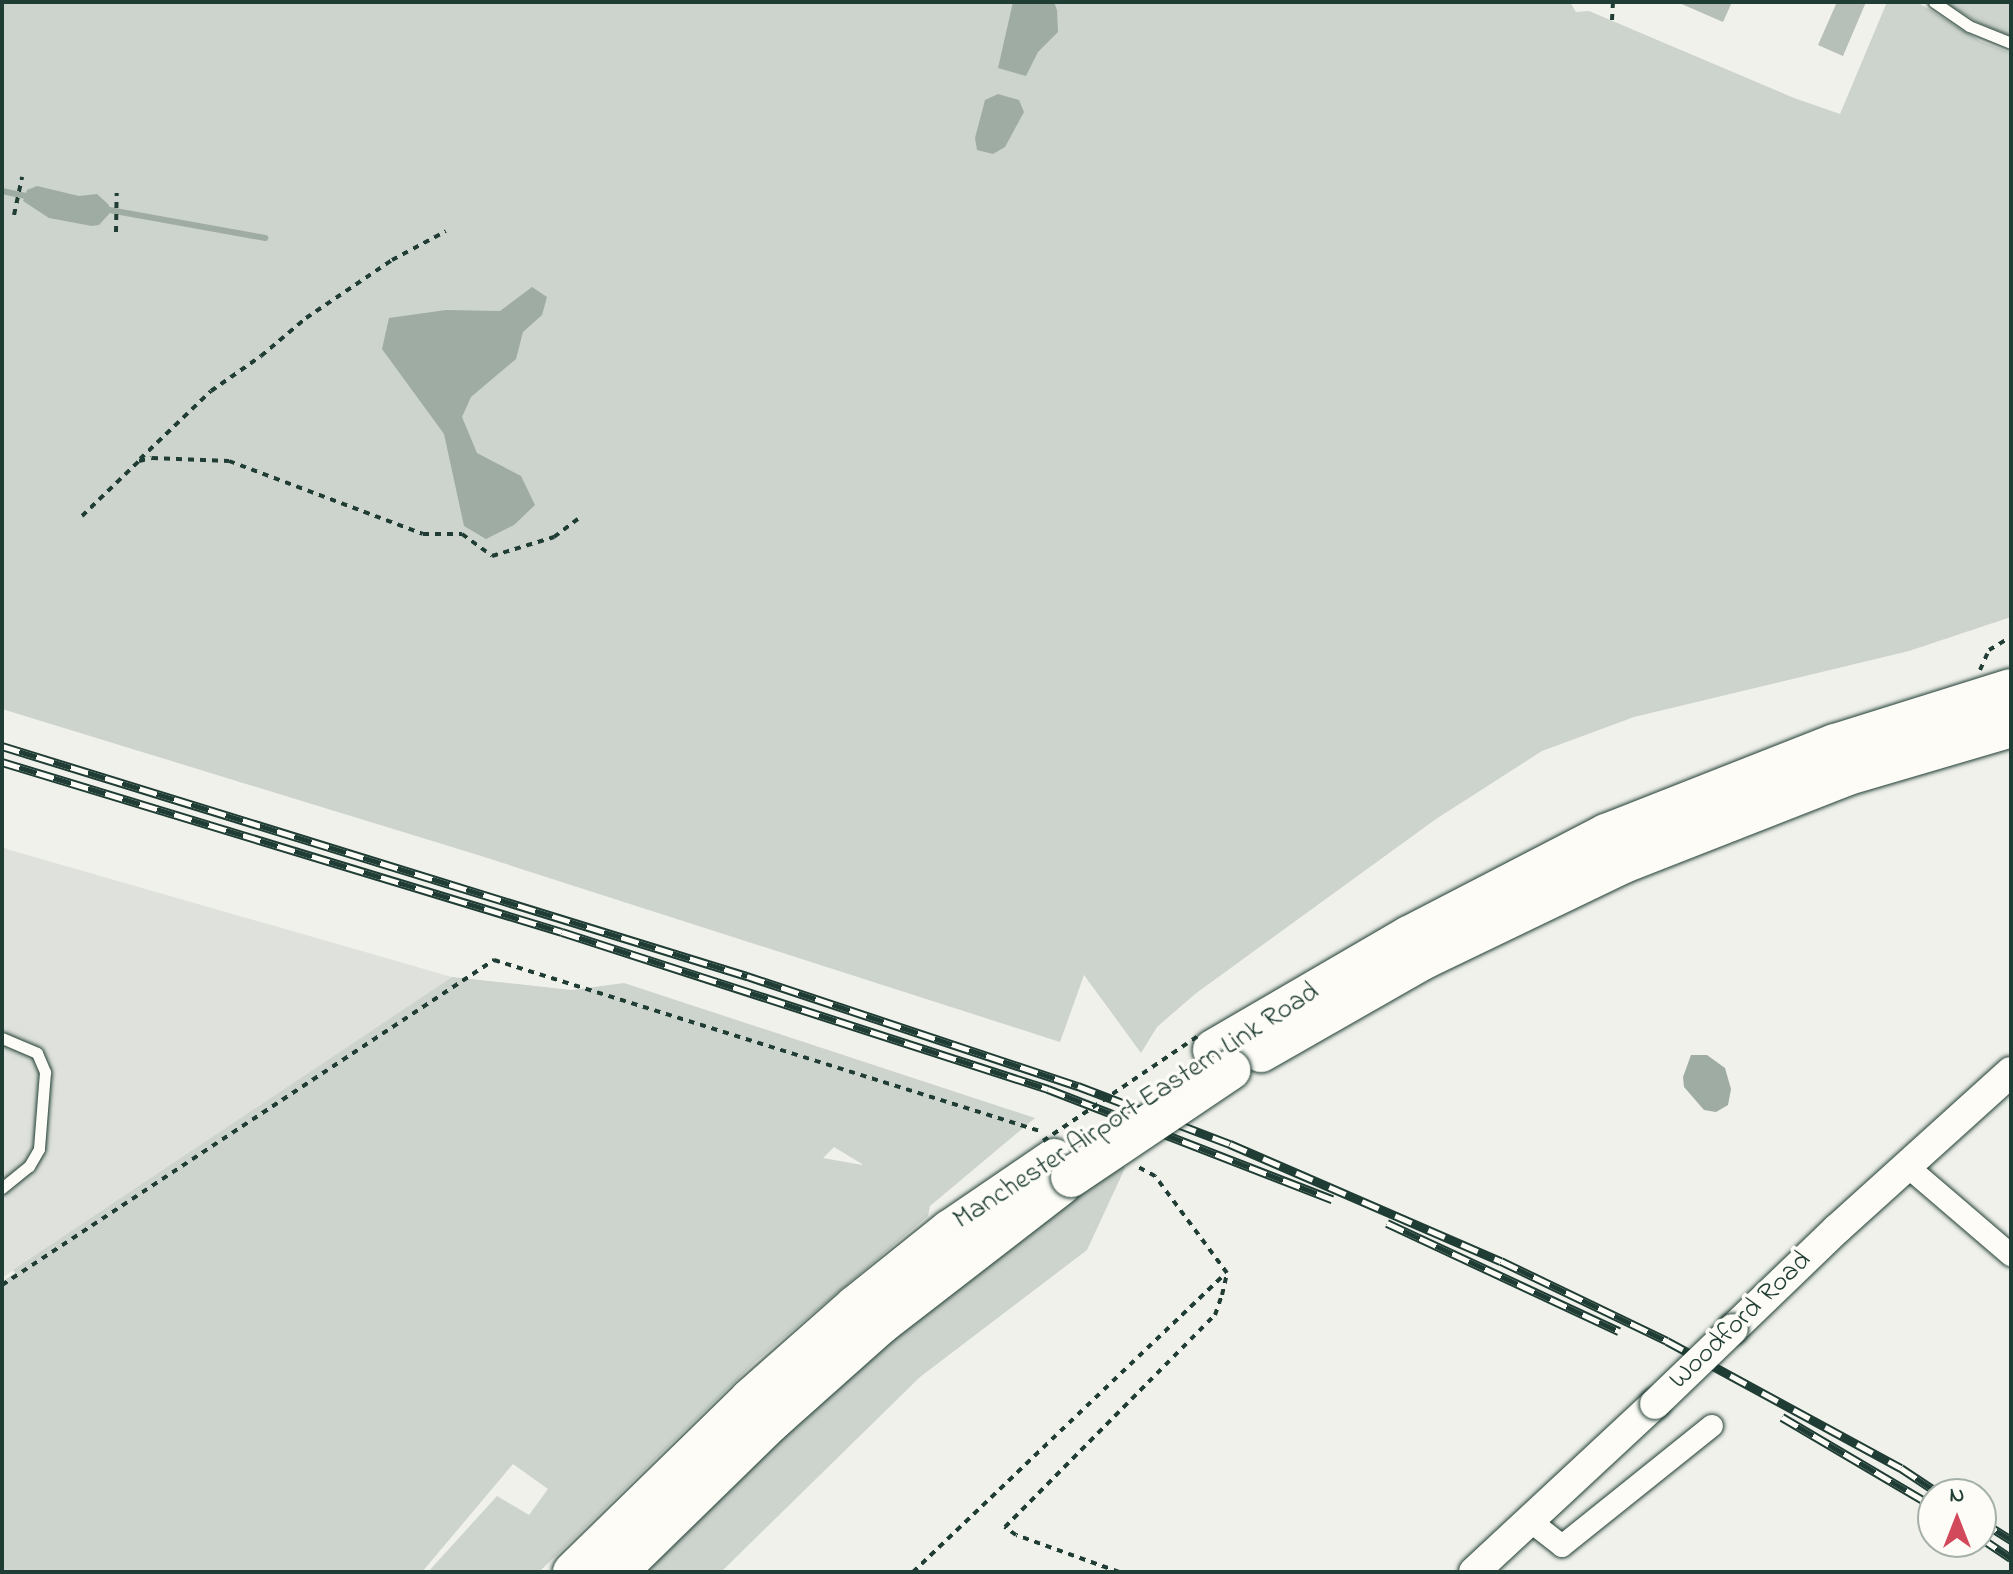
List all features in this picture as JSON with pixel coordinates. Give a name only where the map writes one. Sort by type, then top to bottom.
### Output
[{"type":"highway","name":"Manchester Airport Eastern Link Road","points":[[573,1572],[750,1399],[855,1306],[950,1230],[1215,1051],[1409,936],[1606,834],[1994,682]]},
{"type":"highway","name":"Manchester Airport Eastern Link Road","points":[[1215,1051],[1424,959],[1621,864],[1845,776],[2011,727]]},
{"type":"highway","name":"Manchester Airport Eastern Link Road","points":[[617,1572],[772,1421],[881,1324],[1056,1159]]},
{"type":"street","name":"Woodford Road","points":[[1474,1572],[2011,1072]]},
{"type":"street","points":[[1907,1166],[2011,1255]]},
{"type":"street","points":[[1529,1520],[1562,1546],[1712,1426]]},
{"type":"lane","points":[[1934,2],[1969,26],[2011,43]]},
{"type":"lane","points":[[2,1038],[37,1053],[45,1072],[39,1149],[29,1166],[2,1188]]},
{"type":"path","points":[[1612,20],[1613,2]]},
{"type":"path","points":[[14,215],[22,179]]},
{"type":"path","points":[[116,232],[117,195]]},
{"type":"path","points":[[82,516],[211,391],[261,356],[306,318],[392,260],[446,231]]},
{"type":"path","points":[[139,461],[229,461],[423,534],[462,534],[492,556],[554,537],[578,519]]},
{"type":"path","points":[[1994,682],[1989,650],[2011,637]]},
{"type":"path","points":[[2,1285],[494,960],[929,1098]]},
{"type":"path","points":[[1056,1159],[1215,1051]]},
{"type":"path","points":[[913,1572],[1187,1315],[1227,1273],[1215,1315],[1005,1527],[1016,1535],[1119,1572]]},
{"type":"path","points":[[1087,1572],[1099,1572]]},
{"type":"shaded area","points":[[2,2],[1570,2],[1576,12],[1589,11],[1794,98],[1840,114],[1887,2],[1917,2],[1980,41],[2011,53],[2011,617],[1909,651],[1634,717],[1542,751],[1436,819],[1195,994],[1157,1027],[1141,1053],[1084,975],[1060,1042],[478,855],[2,709]]},
{"type":"shaded area","points":[[1013,2],[1054,2],[1057,10],[1058,32],[1038,52],[1026,76],[998,68]]},
{"type":"shaded area","points":[[1944,2],[2011,2],[2011,36],[1979,23]]},
{"type":"shaded area","points":[[998,94],[1019,100],[1024,112],[1005,147],[993,154],[977,150],[975,138],[985,100]]},
{"type":"shaded area","points":[[37,186],[79,196],[97,194],[109,205],[109,214],[99,225],[92,226],[49,218],[23,201],[27,190]]},
{"type":"shaded area","points":[[532,287],[547,297],[542,315],[523,332],[516,359],[471,397],[462,417],[477,453],[521,476],[535,505],[514,525],[486,539],[464,526],[444,434],[382,349],[389,318],[446,310],[500,311]]},
{"type":"shaded area","points":[[2,847],[10,850],[452,977],[2,1278]]},
{"type":"shaded area","points":[[452,977],[572,990],[624,983],[1035,1118],[930,1206],[928,1216],[755,1362],[539,1572],[428,1572],[497,1496],[529,1515],[548,1489],[513,1464],[422,1572],[2,1572],[2,1282],[15,1273],[13,1270]],"holes":[[[834,1147],[862,1165],[823,1158]]]},
{"type":"shaded area","points":[[1691,1055],[1707,1055],[1725,1068],[1731,1089],[1728,1105],[1716,1112],[1704,1110],[1684,1087],[1683,1077]]},
{"type":"shaded area","points":[[1122,1163],[1125,1168],[1087,1250],[920,1377],[721,1572],[635,1572],[929,1301]]},
{"type":"building","points":[[1677,2],[1732,2],[1723,22]]},
{"type":"building","points":[[1837,2],[1866,2],[1843,56],[1818,45]]},
{"type":"waterway","points":[[2,191],[30,197]]},
{"type":"waterway","points":[[104,209],[265,238]]},
{"type":"railway","points":[[2,746],[747,976],[1078,1086],[1230,1144],[1501,1261],[1667,1341],[1917,1479]]},
{"type":"railway","points":[[2,762],[562,932],[1048,1089],[1332,1199]]},
{"type":"railway","points":[[1387,1223],[1619,1331]]},
{"type":"railway","points":[[1782,1417],[1917,1497]]},
{"type":"railway","points":[[1997,1531],[2011,1540]]},
{"type":"railway","points":[[1997,1549],[2011,1558]]}]
